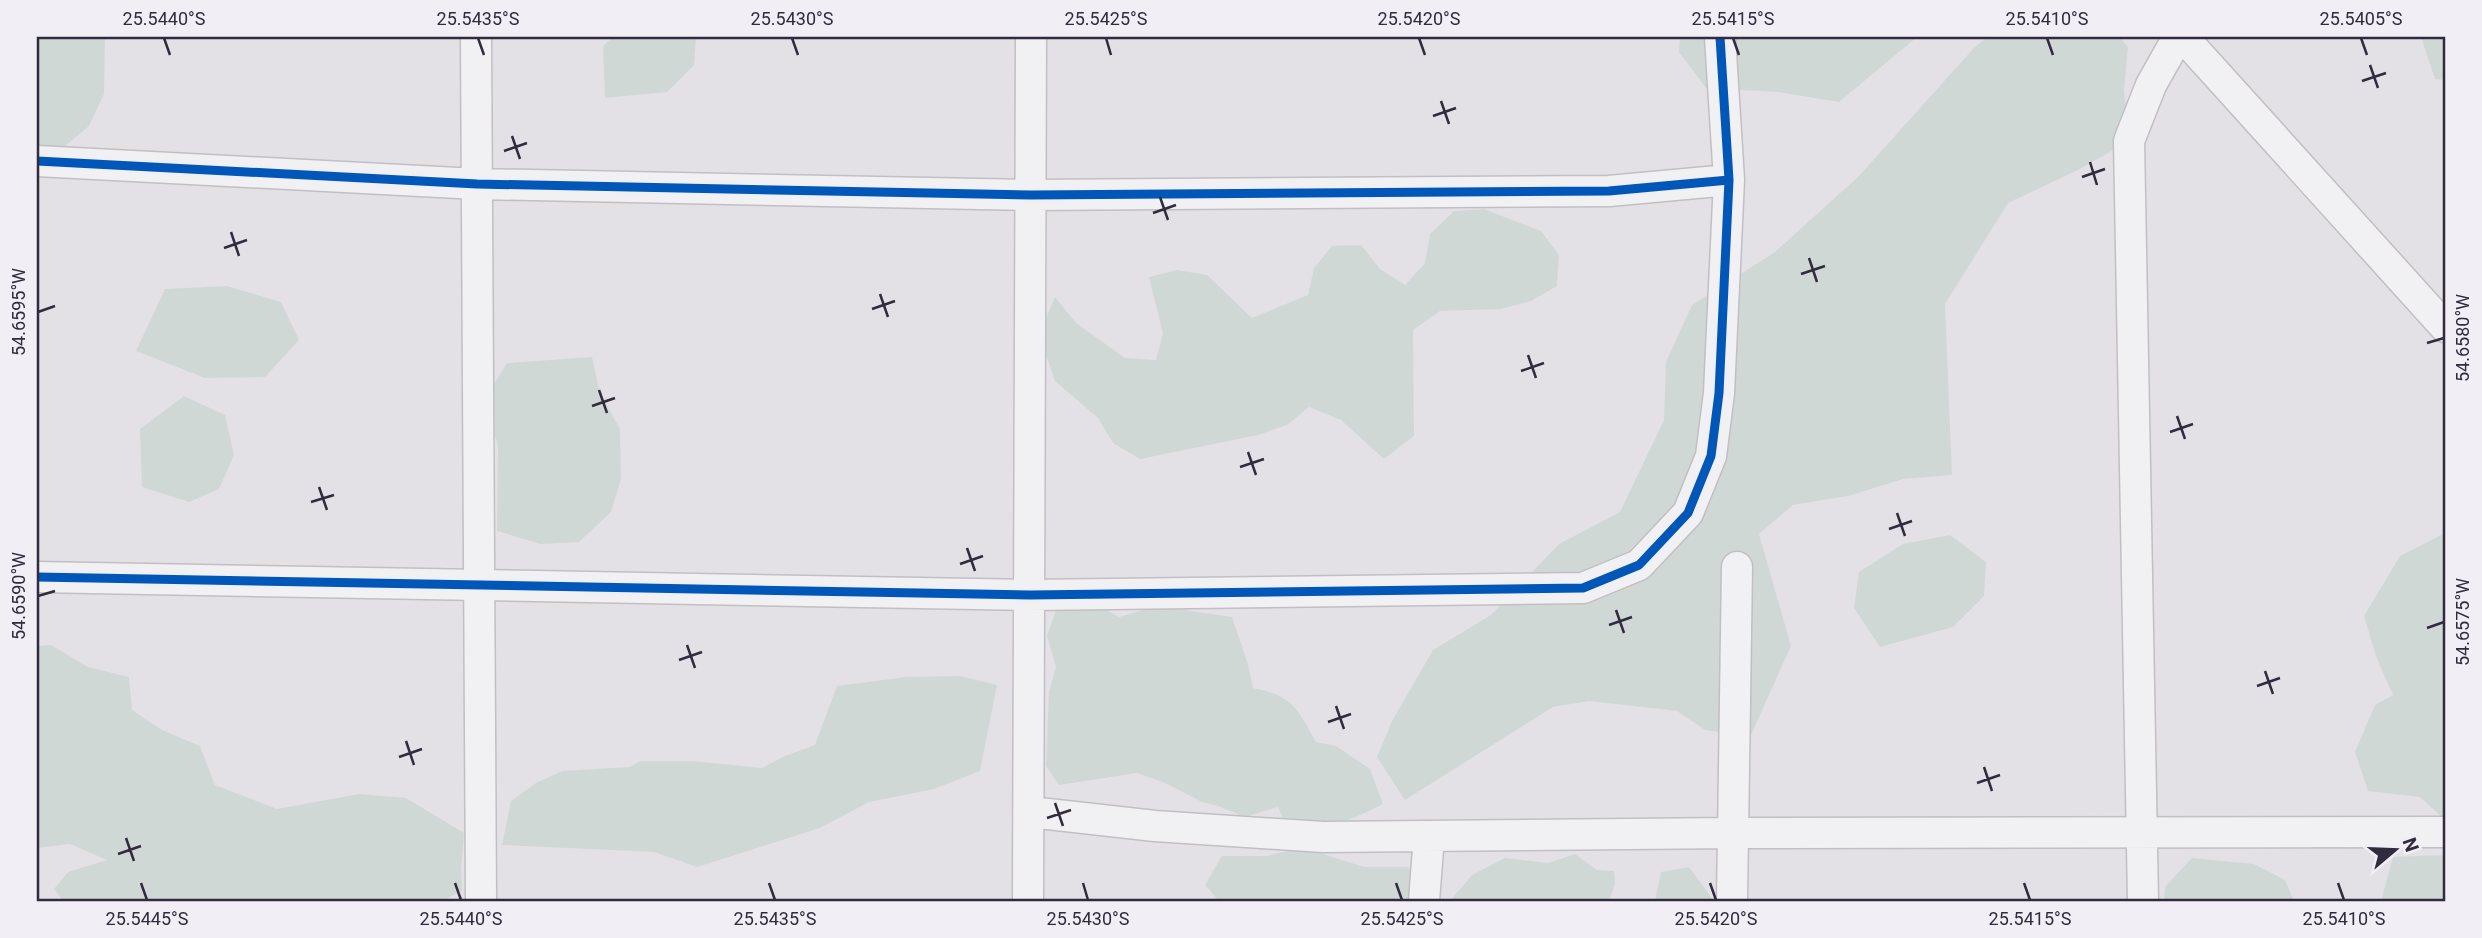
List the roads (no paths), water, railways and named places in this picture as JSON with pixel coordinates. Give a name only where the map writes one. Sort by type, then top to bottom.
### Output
[{"type":"street","points":[[476,37],[481,901]]},
{"type":"street","points":[[1028,901],[1031,37]]},
{"type":"street","points":[[37,577],[1030,595],[1583,588],[1639,565],[1688,513],[1711,456],[1719,393],[1729,180],[1720,37]]},
{"type":"street","points":[[2143,901],[2129,141],[2151,85],[2181,37],[2445,327]]},
{"type":"street","points":[[37,161],[477,184],[1031,195],[1609,191],[1729,180]]},
{"type":"street","points":[[1731,901],[1737,567]]},
{"type":"street","points":[[1030,812],[1155,826],[1310,836],[2445,832]]},
{"type":"street","points":[[1424,901],[1429,836]]}]
